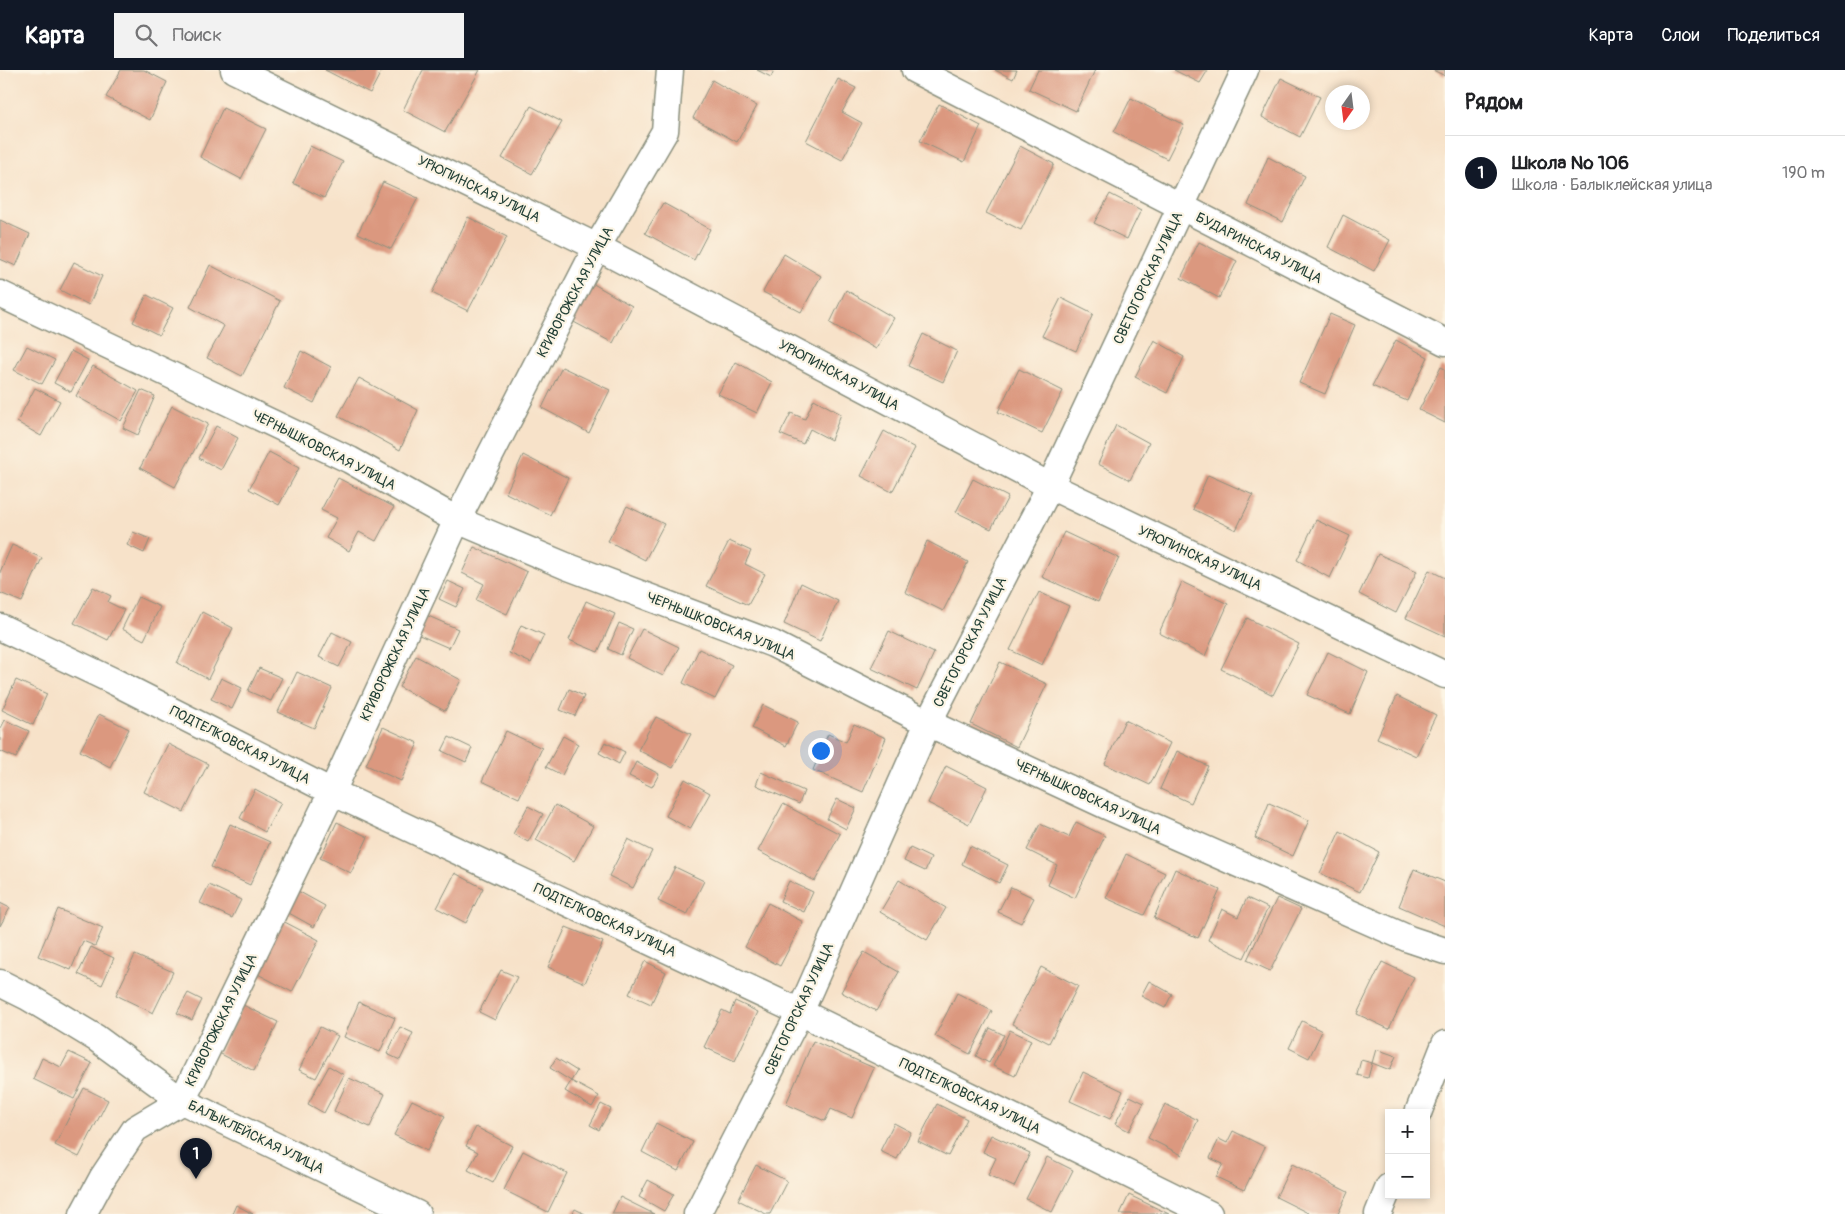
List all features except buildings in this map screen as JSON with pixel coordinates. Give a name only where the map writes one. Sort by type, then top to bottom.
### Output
[{"type":"street","name":"УРЮПИНСКАЯ УЛИЦА","points":[[234,70],[598,247],[1050,486],[1445,675]]},
{"type":"street","name":"КРИВОРОЖСКАЯ УЛИЦА","points":[[83,1214],[103,1177],[135,1129],[182,1101],[332,792],[456,520],[598,247],[665,130],[670,70]]},
{"type":"street","name":"БУДАРИНСКАЯ УЛИЦА","points":[[914,70],[1445,342]]},
{"type":"street","name":"СВЕТОГОРСКАЯ УЛИЦА","points":[[697,1214],[800,1012],[928,723],[1050,486],[1245,70]]},
{"type":"street","name":"ЧЕРНЫШКОВСКАЯ УЛИЦА","points":[[0,294],[350,460],[456,520],[566,566],[773,644],[928,723],[1125,814],[1409,939],[1445,951]]},
{"type":"street","name":"ПОДТЕЛКОВСКАЯ УЛИЦА","points":[[0,628],[113,681],[332,792],[800,1012],[1209,1214]]},
{"type":"street","name":"БАЛЫКЛЕЙСКАЯ УЛИЦА","points":[[0,983],[28,997],[96,1038],[182,1101],[417,1214]]},
{"type":"street","points":[[1420,1109],[1445,1044]]},
{"type":"street","points":[[1378,1214],[1385,1197]]},
{"type":"place","name":"Школа № 106","points":[[196,1179]]}]
